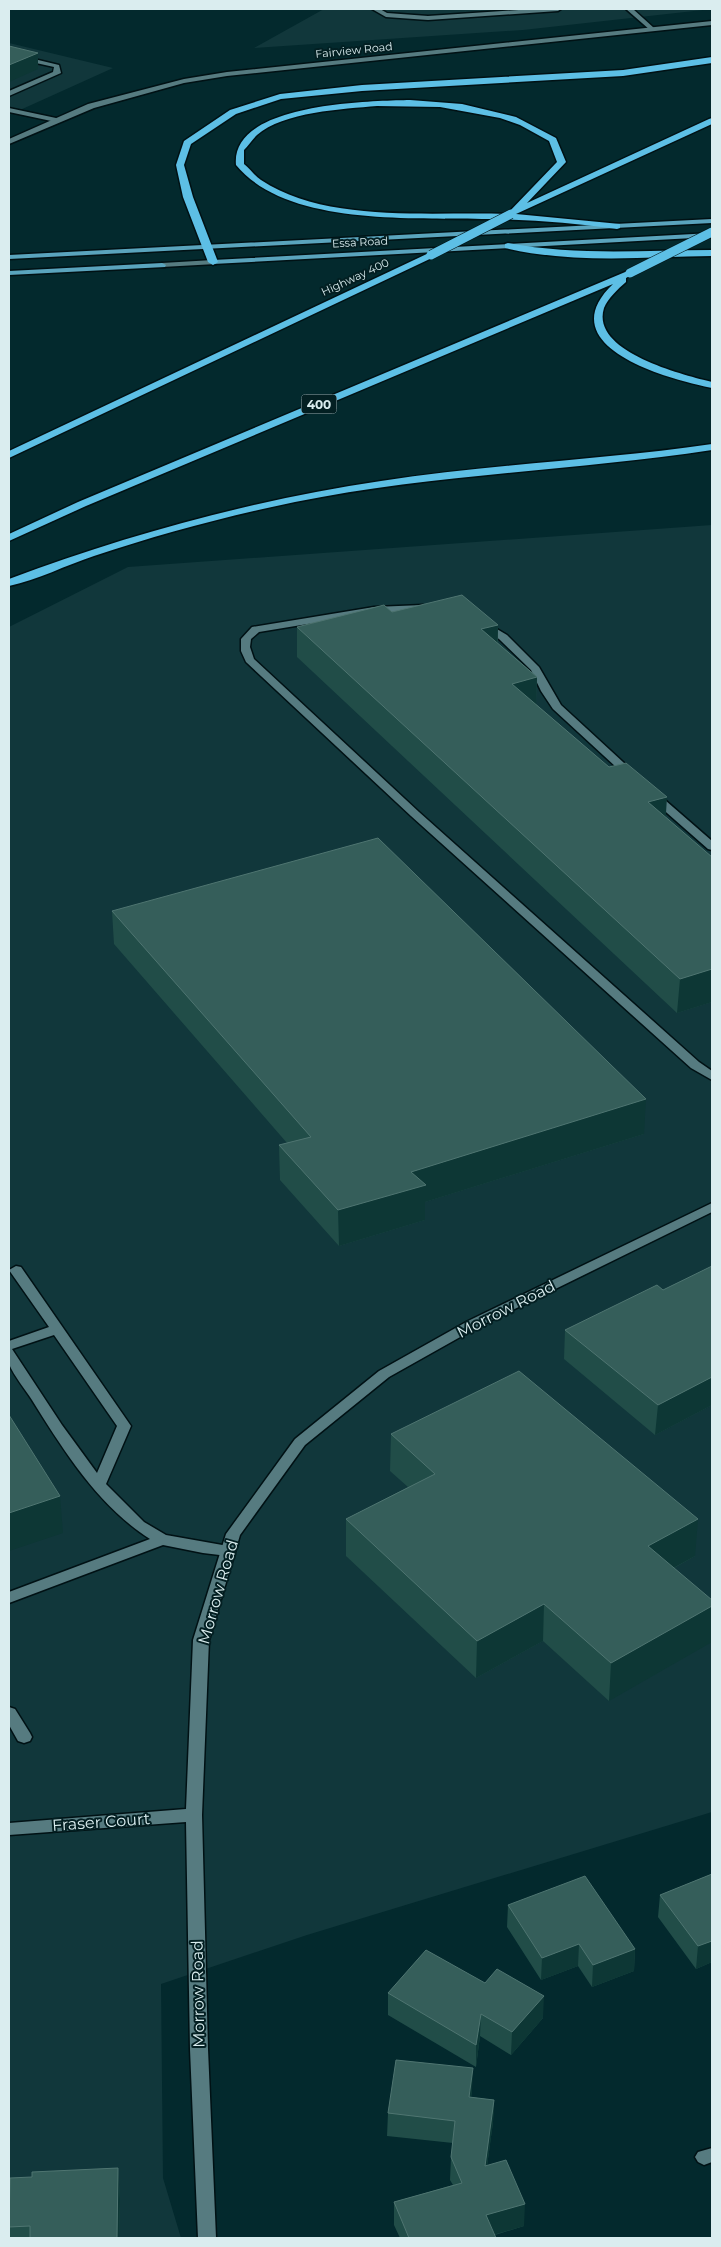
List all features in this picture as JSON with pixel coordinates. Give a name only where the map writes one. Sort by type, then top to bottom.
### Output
[{"type":"highway","points":[[213,262],[188,196],[180,165],[187,143],[233,112],[280,97],[362,88],[623,73],[712,60]]},
{"type":"highway","points":[[511,214],[562,162],[554,141],[534,128],[512,119],[462,107],[410,103],[364,104],[315,110],[278,120],[248,139],[239,152],[240,165],[258,182],[281,194],[330,209],[390,214],[552,218],[617,226]]},
{"type":"highway","name":"Highway 400","points":[[9,455],[431,256],[511,214],[712,121]]},
{"type":"highway","name":"400","points":[[9,538],[82,504],[630,273],[712,233]]},
{"type":"highway","points":[[508,246],[533,252],[564,254],[712,252]]},
{"type":"highway","points":[[630,273],[608,295],[598,313],[601,329],[616,348],[646,366],[674,376],[712,385]]},
{"type":"highway","points":[[9,583],[75,557],[171,529],[337,491],[467,474],[712,447]]},
{"type":"main road","name":"Essa Road","points":[[9,257],[712,221]]},
{"type":"main road","name":"Essa Road","points":[[213,262],[712,233]]},
{"type":"main road","name":"Essa Road","points":[[9,273],[162,265]]},
{"type":"street","points":[[375,9],[386,15],[428,18],[558,9]]},
{"type":"street","points":[[629,9],[652,30]]},
{"type":"street","name":"Fairview Road","points":[[9,142],[91,106],[184,81],[712,23]]},
{"type":"street","points":[[9,55],[57,66],[57,73],[9,94]]},
{"type":"street","points":[[9,110],[56,120]]},
{"type":"street","name":"Essa Road","points":[[162,265],[213,262]]},
{"type":"street","points":[[438,610],[421,608],[374,610],[256,630],[247,634],[244,642],[245,650],[250,660],[415,814],[695,1065],[712,1076]]},
{"type":"street","points":[[477,620],[502,637],[535,668],[546,692],[557,707],[712,847]]},
{"type":"street","name":"Morrow Road","points":[[207,2238],[199,2049],[194,1815],[201,1640],[234,1534],[300,1442],[384,1374],[473,1324],[712,1207]]},
{"type":"street","points":[[16,1270],[124,1426],[99,1484]]},
{"type":"street","points":[[9,1346],[58,1329]]},
{"type":"street","points":[[9,1353],[86,1469],[131,1520],[162,1540],[228,1551]]},
{"type":"street","points":[[9,1598],[162,1540]]},
{"type":"street","points":[[9,1713],[24,1738]]},
{"type":"street","name":"Fraser Court","points":[[9,1829],[194,1815]]},
{"type":"shaded area","points":[[324,9],[712,9],[523,30],[254,48]]},
{"type":"shaded area","points":[[9,43],[113,68],[9,115]]},
{"type":"shaded area","points":[[712,525],[712,1812],[307,1935],[161,1984],[163,2178],[181,2238],[9,2238],[9,627],[128,567]]},
{"type":"building","points":[[9,46],[38,53],[9,65]]},
{"type":"building","points":[[462,595],[498,625],[481,629],[537,677],[512,684],[609,767],[626,763],[667,797],[648,802],[712,857],[712,969],[680,979],[297,627],[384,605],[392,612]]},
{"type":"building","points":[[378,838],[646,1099],[411,1172],[426,1185],[338,1210],[279,1145],[311,1137],[112,911]]},
{"type":"building","points":[[712,1266],[712,1377],[658,1405],[565,1330],[657,1285],[663,1290]]},
{"type":"building","points":[[519,1371],[698,1519],[648,1546],[712,1600],[712,1606],[611,1663],[544,1604],[477,1641],[346,1519],[435,1474],[391,1434]]},
{"type":"building","points":[[9,1415],[60,1496],[9,1513]]},
{"type":"building","points":[[712,1874],[712,1941],[698,1946],[660,1895]]},
{"type":"building","points":[[585,1876],[635,1949],[593,1965],[579,1944],[542,1958],[508,1905]]},
{"type":"building","points":[[426,1950],[485,1983],[497,1969],[544,1996],[512,2032],[481,2014],[476,2045],[388,1993]]},
{"type":"building","points":[[396,2060],[473,2068],[469,2097],[494,2100],[485,2166],[506,2160],[525,2204],[486,2215],[496,2238],[409,2238],[394,2202],[462,2183],[451,2157],[455,2121],[388,2113]]},
{"type":"building","points":[[118,2168],[117,2238],[30,2238],[30,2226],[9,2227],[10,2178],[32,2177],[32,2172]]}]
